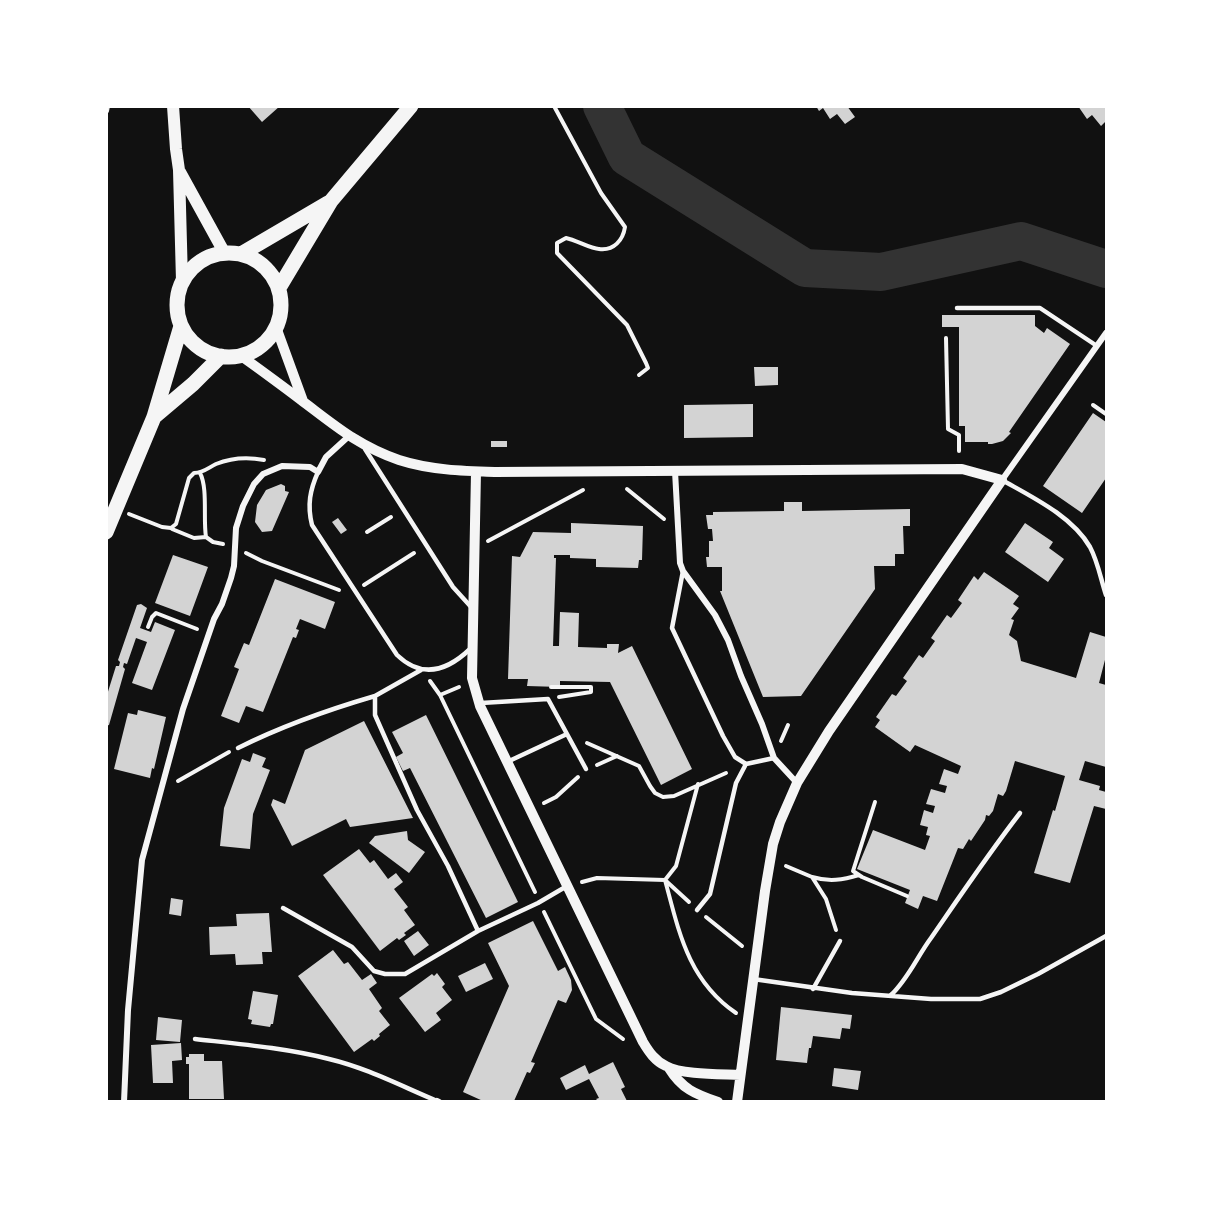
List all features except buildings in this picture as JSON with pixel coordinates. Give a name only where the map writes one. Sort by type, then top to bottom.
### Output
[{"type":"main road","points":[[173,106],[179,170],[182,281],[177,307],[181,326],[197,347],[221,356],[241,356],[259,347],[276,327],[281,308],[279,288],[264,266],[242,254],[224,252],[200,261],[182,281]]},
{"type":"main road","points":[[279,288],[331,201],[411,106]]},
{"type":"main road","points":[[179,170],[224,252]]},
{"type":"main road","points":[[242,254],[331,201]]},
{"type":"main road","points":[[106,532],[154,417],[181,326]]},
{"type":"main road","points":[[154,417],[193,384],[221,356]]},
{"type":"street","points":[[106,111],[107,106]]},
{"type":"street","points":[[276,327],[303,401]]},
{"type":"street","points":[[737,1101],[773,844],[797,783],[829,731],[1105,335]]},
{"type":"street","points":[[241,356],[336,428],[362,444],[404,461],[460,471],[962,469],[1002,480]]},
{"type":"street","points":[[124,1101],[128,1010],[142,860],[183,709],[231,578],[236,528],[243,506],[254,484],[263,474],[282,466],[310,467],[318,471],[326,457],[349,436]]},
{"type":"street","points":[[476,471],[472,678],[479,703],[643,1042],[652,1056],[669,1068],[678,1083],[696,1094],[718,1101]]},
{"type":"street","points":[[675,471],[680,562],[683,571],[715,615],[728,640],[774,758],[797,783]]},
{"type":"street","points":[[669,1068],[700,1073],[740,1075]]},
{"type":"lane","points":[[957,308],[1040,308],[1097,346]]},
{"type":"lane","points":[[362,444],[453,587],[472,608]]},
{"type":"lane","points":[[318,471],[308,508],[312,525],[397,655],[421,670]]},
{"type":"lane","points":[[1002,480],[1054,512],[1084,538],[1094,555],[1107,595]]},
{"type":"lane","points":[[683,571],[672,628],[723,736],[735,757],[746,765]]},
{"type":"lane","points":[[238,748],[276,729],[322,711],[375,696],[421,670],[445,667],[472,646]]},
{"type":"lane","points":[[375,696],[375,715],[408,789],[478,930]]},
{"type":"lane","points":[[479,703],[548,699],[586,769]]},
{"type":"lane","points":[[506,762],[567,734]]},
{"type":"lane","points":[[697,910],[710,894],[736,783],[746,765],[774,758]]},
{"type":"lane","points":[[891,995],[903,984],[924,948],[1020,813]]},
{"type":"lane","points":[[283,908],[352,947],[374,971],[385,974],[405,974],[478,930],[539,902],[567,886]]},
{"type":"lane","points":[[753,979],[813,989],[931,999],[980,999],[1001,992],[1107,936]]},
{"type":"lane","points":[[813,989],[840,941]]},
{"type":"lane","points":[[195,1039],[257,1046],[329,1059],[377,1075],[437,1101]]},
{"type":"path","points":[[554,106],[601,193],[626,227],[624,238],[615,246],[599,250],[566,238],[557,243],[557,253],[627,325],[648,368],[639,375]]},
{"type":"path","points":[[946,338],[948,429],[959,435],[959,451]]},
{"type":"path","points":[[1093,405],[1107,414]]},
{"type":"path","points":[[171,528],[176,524],[189,478],[194,473],[200,473],[215,465],[235,459],[268,461]]},
{"type":"path","points":[[200,473],[203,482],[206,537]]},
{"type":"path","points":[[627,489],[667,521]]},
{"type":"path","points":[[488,542],[583,490]]},
{"type":"path","points":[[129,514],[194,538],[206,537],[213,542],[235,546]]},
{"type":"path","points":[[367,531],[391,517]]},
{"type":"path","points":[[245,552],[262,561],[338,590],[366,584],[414,553]]},
{"type":"path","points":[[148,627],[152,617],[156,614],[209,633]]},
{"type":"path","points":[[542,686],[591,687],[591,692],[548,699]]},
{"type":"path","points":[[459,687],[440,695],[596,1019],[623,1039]]},
{"type":"path","points":[[567,734],[639,766],[655,793],[663,797],[674,796],[746,765]]},
{"type":"path","points":[[158,798],[182,778],[238,748]]},
{"type":"path","points":[[530,809],[556,797],[586,769],[617,756]]},
{"type":"path","points":[[665,880],[676,866],[698,784]]},
{"type":"path","points":[[875,802],[853,871],[908,896]]},
{"type":"path","points":[[786,866],[823,880],[844,880],[859,875]]},
{"type":"path","points":[[812,877],[826,900],[840,941]]},
{"type":"path","points":[[567,886],[597,878],[665,880],[742,947]]},
{"type":"path","points":[[665,880],[679,934],[694,969],[726,1006],[739,1015]]},
{"type":"waterway","points":[[602,106],[627,157],[805,268],[881,272],[1021,241],[1106,269]]}]
